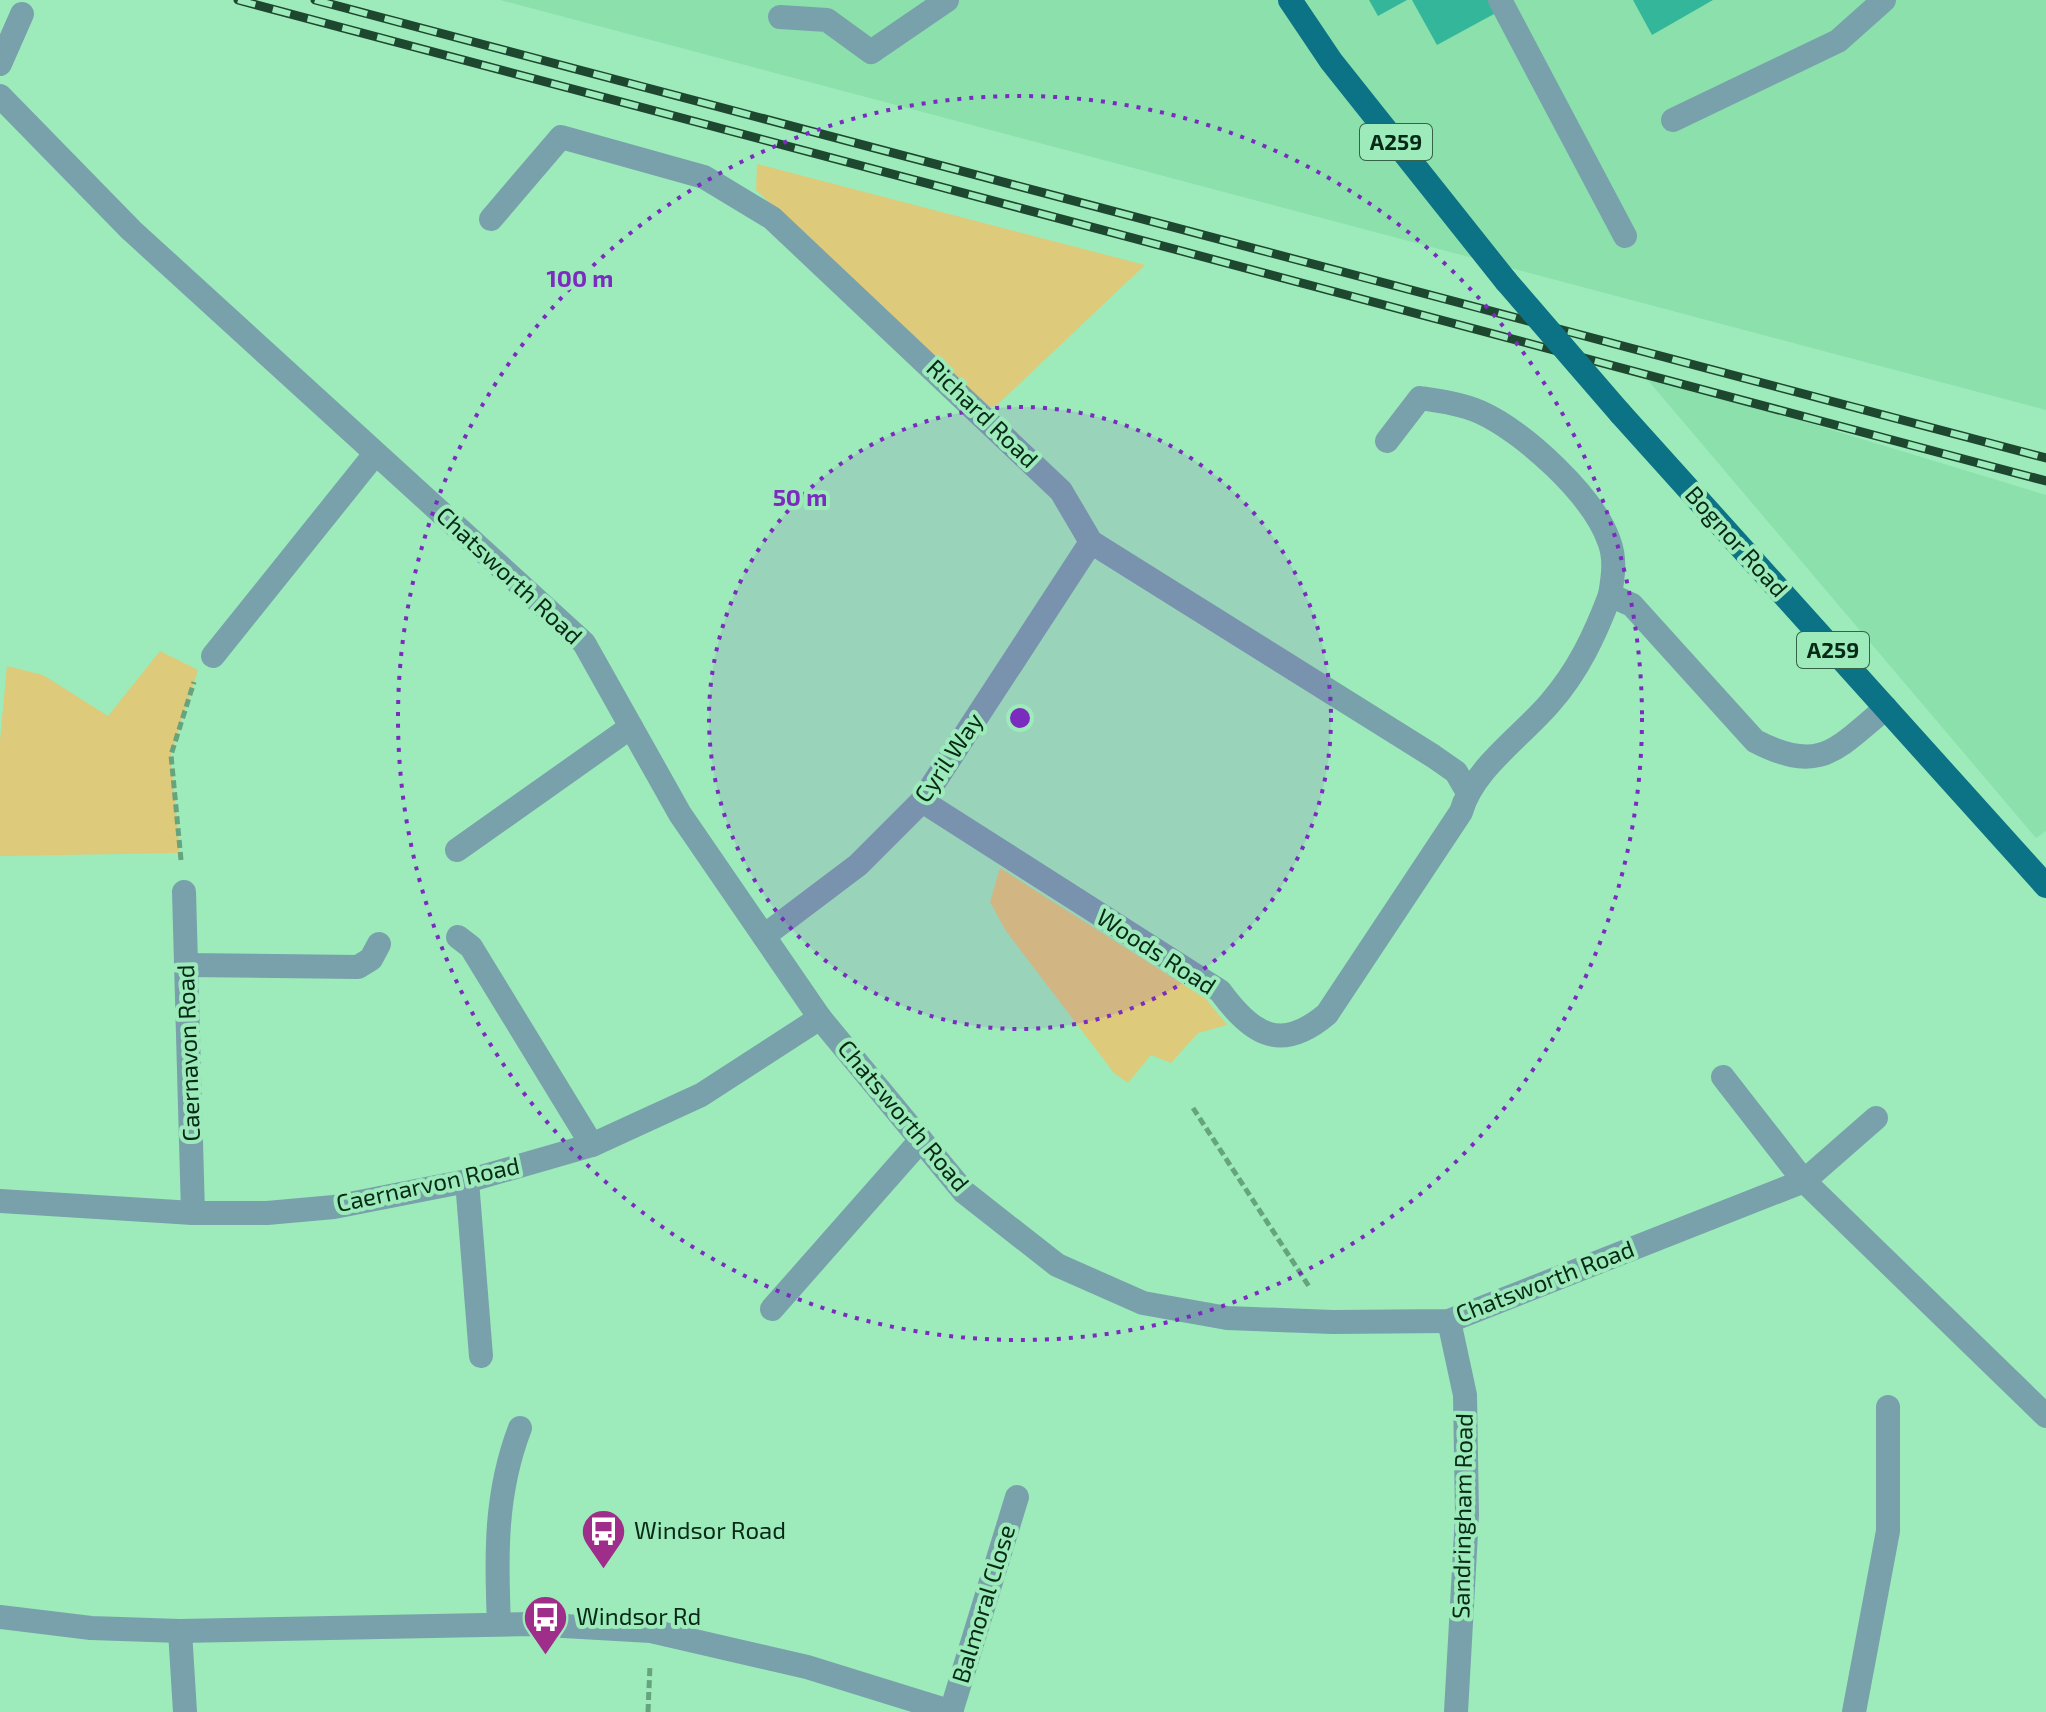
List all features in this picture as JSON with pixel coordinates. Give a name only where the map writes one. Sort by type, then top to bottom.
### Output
[{"type":"main road","name":"Bognor Road","points":[[1290,0],[1331,61],[1506,281],[1620,413],[2046,886]]},
{"type":"street","points":[[780,17],[827,20],[871,52],[947,0]]},
{"type":"street","points":[[1500,0],[1625,236]]},
{"type":"street","points":[[1673,120],[1838,41],[1884,0]]},
{"type":"street","points":[[0,64],[22,14]]},
{"type":"street","name":"Chatsworth Road","points":[[0,96],[131,230],[584,643],[680,814],[820,1018],[964,1192],[1057,1265],[1143,1303],[1227,1318],[1333,1322],[1449,1321],[1804,1181],[1876,1118]]},
{"type":"street","name":"Richard Road","points":[[491,219],[561,137],[704,177],[772,218],[918,352],[1061,491],[1091,542],[1433,756],[1456,772],[1467,791]]},
{"type":"street","points":[[1387,441],[1420,398],[1480,412],[1506,428],[1551,466],[1601,523],[1613,556],[1610,595],[1596,633],[1575,671],[1532,724],[1467,791]]},
{"type":"street","points":[[213,656],[375,454]]},
{"type":"street","name":"Cyril Way","points":[[764,936],[858,865],[922,801],[1091,542]]},
{"type":"street","points":[[1610,595],[1632,605],[1755,741],[1774,751],[1814,758],[1835,750],[1886,708]]},
{"type":"street","points":[[457,850],[631,727]]},
{"type":"street","name":"Woods Road","points":[[922,801],[1220,991],[1235,1012],[1259,1032],[1295,1035],[1327,1014],[1461,812],[1467,791]]},
{"type":"street","name":"Caernavon Road","points":[[184,892],[193,1213]]},
{"type":"street","points":[[458,937],[471,947],[592,1145]]},
{"type":"street","points":[[186,965],[358,967],[371,959],[379,944]]},
{"type":"street","name":"Caernarvon Road","points":[[0,1201],[193,1213],[267,1213],[334,1207],[467,1181],[592,1145],[701,1095],[820,1018]]},
{"type":"street","points":[[1723,1077],[1804,1181],[2046,1416]]},
{"type":"street","points":[[772,1309],[921,1140]]},
{"type":"street","points":[[467,1181],[481,1356]]},
{"type":"street","name":"Sandringham Road","points":[[1449,1321],[1465,1395],[1467,1500],[1456,1712]]},
{"type":"street","points":[[1854,1712],[1888,1531],[1888,1407]]},
{"type":"street","points":[[499,1624],[498,1510],[506,1466],[520,1428]]},
{"type":"street","name":"Balmoral Close","points":[[952,1712],[1017,1497]]},
{"type":"street","points":[[0,1617],[91,1628],[180,1631],[499,1624],[651,1631],[807,1667],[952,1712]]},
{"type":"street","points":[[180,1631],[185,1712]]},
{"type":"path","points":[[184,892],[171,755],[198,670],[213,656]]},
{"type":"path","points":[[1193,1108],[1333,1322]]},
{"type":"path","points":[[648,1712],[651,1631]]},
{"type":"shaded area","points":[[500,0],[2046,0],[2046,410]]},
{"type":"shaded area","points":[[757,164],[1145,265],[996,406],[987,407],[756,190]]},
{"type":"shaded area","points":[[1641,372],[2046,495],[2046,831],[2036,838]]},
{"type":"shaded area","points":[[160,651],[198,670],[171,755],[180,853],[0,856],[0,740],[7,666],[43,675],[108,716]]},
{"type":"shaded area","points":[[1000,868],[1206,999],[1227,1025],[1198,1033],[1171,1063],[1151,1055],[1128,1083],[1114,1073],[1006,931],[990,902]]},
{"type":"building","points":[[1369,0],[1407,0],[1378,16]]},
{"type":"building","points":[[1412,0],[1500,0],[1505,8],[1437,45]]},
{"type":"building","points":[[1633,0],[1713,0],[1652,35]]},
{"type":"railway","points":[[238,0],[2046,481]]},
{"type":"railway","points":[[315,0],[2046,458]]},
{"type":"place","name":"Windsor Road","points":[[603,1570]]},
{"type":"place","name":"Windsor Rd","points":[[545,1656]]}]
